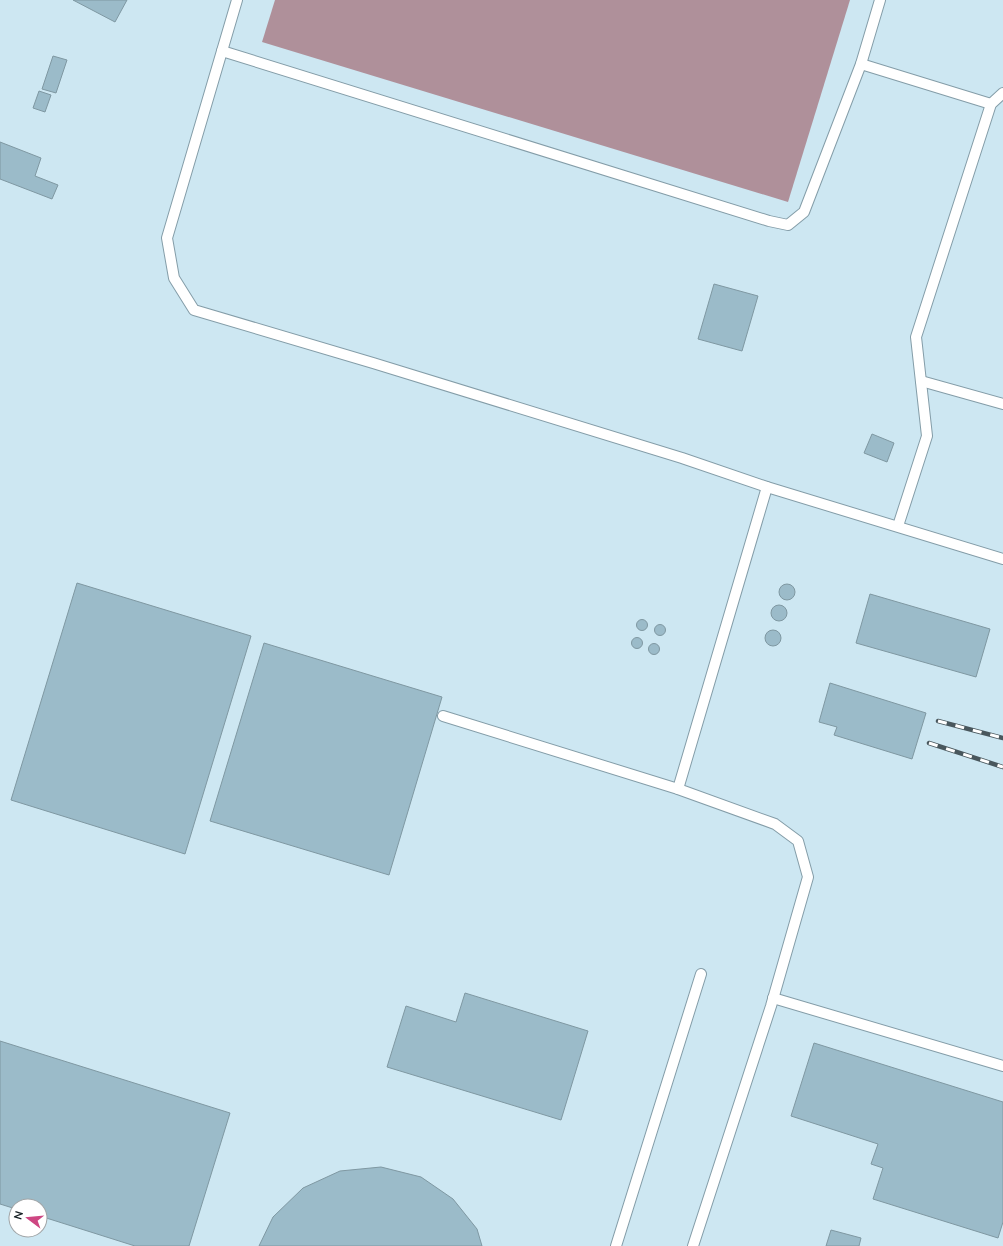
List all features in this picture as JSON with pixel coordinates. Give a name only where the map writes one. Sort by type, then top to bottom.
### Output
[{"type":"lane","points":[[237,0],[167,238],[174,278],[194,310],[355,357],[667,453],[767,487],[1003,559]]},
{"type":"lane","points":[[222,51],[761,219],[788,225],[804,212],[861,64],[880,0]]},
{"type":"lane","points":[[861,64],[991,104]]},
{"type":"lane","points":[[898,526],[927,436],[916,337],[991,104],[1003,92]]},
{"type":"lane","points":[[921,381],[1003,404]]},
{"type":"lane","points":[[678,789],[767,487]]},
{"type":"lane","points":[[443,716],[678,789],[775,824],[798,840],[808,877],[773,998],[693,1246]]},
{"type":"lane","points":[[616,1246],[701,974]]},
{"type":"lane","points":[[773,998],[1003,1066]]},
{"type":"shaded area","points":[[275,0],[850,0],[788,202],[262,42]]},
{"type":"building","points":[[73,0],[127,0],[115,22]]},
{"type":"building","points":[[53,56],[67,60],[56,93],[42,89]]},
{"type":"building","points":[[39,91],[51,95],[45,112],[33,108]]},
{"type":"building","points":[[0,142],[41,158],[35,176],[58,185],[52,199],[0,179]]},
{"type":"building","points":[[714,284],[758,296],[742,351],[698,339]]},
{"type":"building","points":[[872,434],[894,443],[887,462],[864,453]]},
{"type":"building","points":[[77,583],[251,636],[185,854],[11,800]]},
{"type":"building","points":[[784,584],[790,584],[795,589],[793,598],[790,600],[784,600],[779,595],[779,589]]},
{"type":"building","points":[[870,594],[990,629],[976,677],[856,643]]},
{"type":"building","points":[[776,605],[782,605],[787,610],[785,619],[782,621],[776,621],[771,616],[771,610]]},
{"type":"building","points":[[642,619],[646,621],[648,625],[646,629],[642,631],[638,629],[636,625],[638,621]]},
{"type":"building","points":[[660,624],[664,626],[666,630],[664,634],[660,636],[656,634],[654,630],[656,626]]},
{"type":"building","points":[[770,630],[776,630],[781,635],[779,644],[776,646],[770,646],[765,641],[765,635]]},
{"type":"building","points":[[637,637],[641,639],[643,643],[641,647],[637,649],[633,647],[631,643],[633,639]]},
{"type":"building","points":[[264,643],[442,697],[389,875],[210,821]]},
{"type":"building","points":[[652,644],[656,644],[658,645],[658,653],[652,654],[649,651],[649,647]]},
{"type":"building","points":[[830,683],[926,713],[912,759],[834,735],[837,727],[819,722]]},
{"type":"building","points":[[465,993],[588,1031],[561,1120],[387,1067],[406,1006],[456,1022]]},
{"type":"building","points":[[0,1041],[230,1113],[189,1246],[135,1246],[48,1219],[48,1198],[8,1198],[8,1206],[0,1204]]},
{"type":"building","points":[[814,1043],[1003,1102],[1003,1222],[998,1238],[873,1199],[883,1168],[871,1164],[878,1144],[791,1116]]},
{"type":"building","points":[[381,1167],[421,1177],[453,1199],[477,1229],[482,1246],[259,1246],[273,1217],[303,1188],[340,1171]]},
{"type":"building","points":[[831,1230],[861,1238],[859,1246],[826,1246]]},
{"type":"railway","points":[[938,721],[1003,738]]},
{"type":"railway","points":[[929,743],[1003,767]]}]
